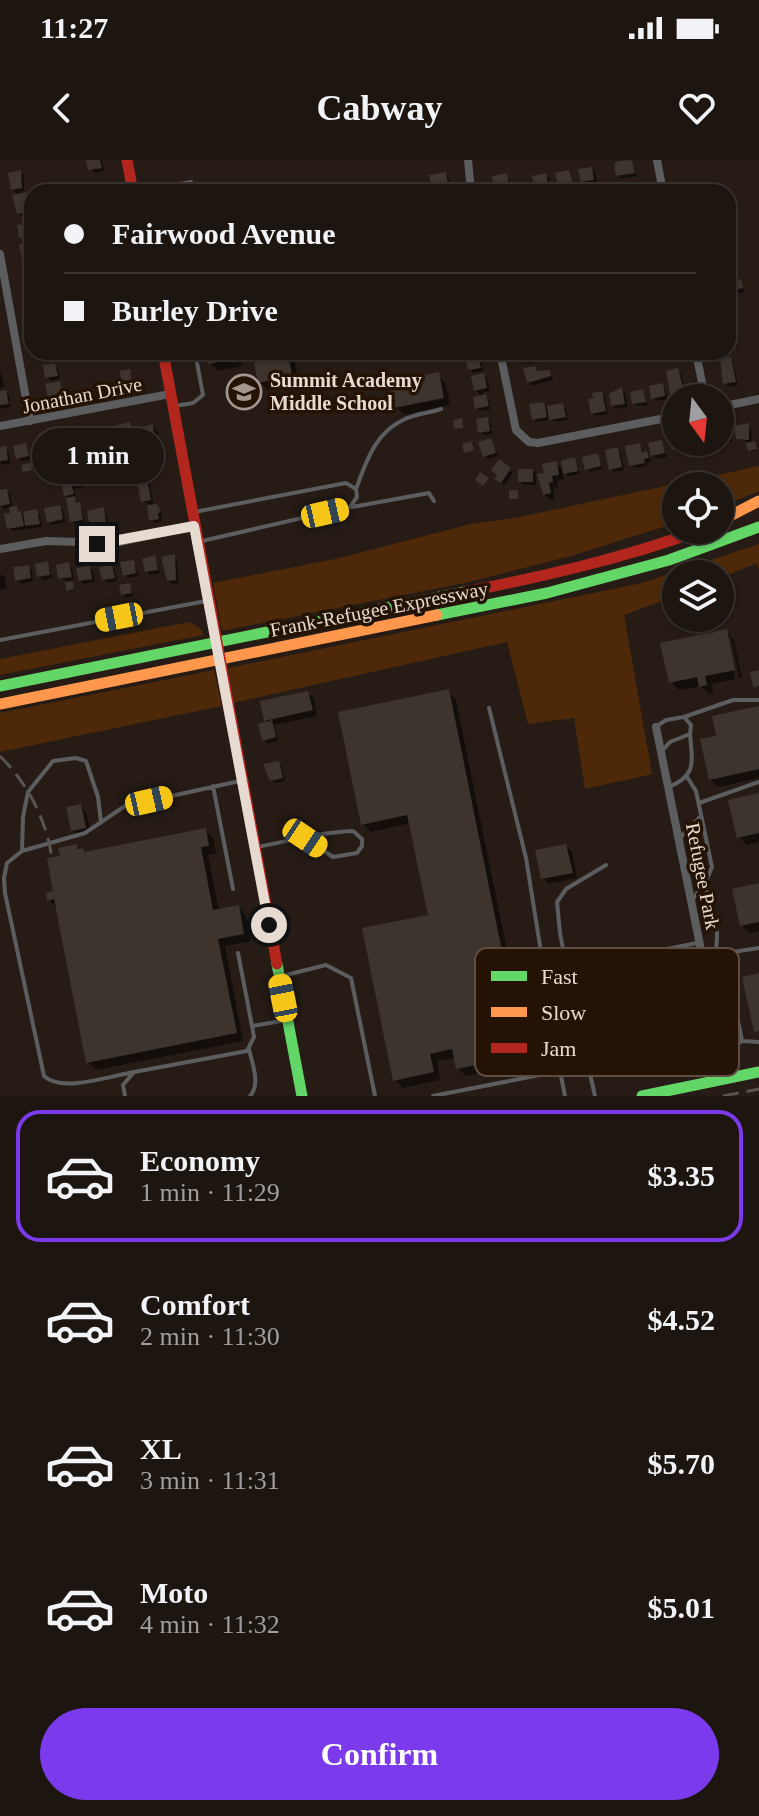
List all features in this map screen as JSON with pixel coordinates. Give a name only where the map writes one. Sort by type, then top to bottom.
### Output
[{"type":"main road","points":[[127,160],[133,184]]},
{"type":"main road","points":[[164,360],[302,1096]]},
{"type":"main road","points":[[734,514],[759,501]]},
{"type":"main road","points":[[734,517],[759,508]]},
{"type":"main road","name":"Frank-Refugee Expressway","points":[[0,704],[559,590],[626,573],[759,530]]},
{"type":"main road","name":"Frank-Refugee Expressway","points":[[0,686],[549,575],[662,544]]},
{"type":"main road","points":[[642,1096],[759,1072]]},
{"type":"street","points":[[468,160],[470,184]]},
{"type":"street","points":[[657,160],[662,184]]},
{"type":"street","points":[[0,254],[30,421]]},
{"type":"street","points":[[502,360],[514,421],[522,437],[529,442],[538,443],[662,419]]},
{"type":"street","points":[[698,360],[702,384]]},
{"type":"street","name":"Jonathan Drive","points":[[0,426],[170,394]]},
{"type":"street","points":[[734,404],[759,399]]},
{"type":"street","points":[[0,549],[46,541],[114,543],[194,526]]},
{"type":"street","name":"Refugee Park","points":[[656,727],[700,948]]},
{"type":"lane","points":[[172,407],[193,403],[203,395],[196,360]]},
{"type":"lane","points":[[350,507],[357,497],[356,489],[368,457],[381,437],[403,420],[441,409]]},
{"type":"lane","points":[[191,512],[346,483],[356,489]]},
{"type":"lane","points":[[197,542],[350,507],[429,493],[434,501]]},
{"type":"lane","points":[[0,640],[208,601]]},
{"type":"lane","points":[[656,727],[666,720],[733,700],[759,700]]},
{"type":"lane","points":[[489,708],[526,858],[540,948]]},
{"type":"lane","points":[[668,787],[687,777],[693,763],[691,725],[684,717]]},
{"type":"lane","points":[[661,751],[670,742],[690,734]]},
{"type":"lane","points":[[22,851],[23,817],[28,792],[53,761],[76,758],[86,761],[98,797],[101,822]]},
{"type":"lane","points":[[687,777],[699,803],[712,867],[691,901]]},
{"type":"lane","points":[[238,953],[254,1037],[247,1051],[64,1085],[52,1083],[41,1070],[4,878],[7,863],[22,851],[85,833],[125,806],[242,780]]},
{"type":"lane","points":[[699,803],[759,782]]},
{"type":"lane","points":[[213,786],[233,889]]},
{"type":"lane","points":[[679,839],[701,816]]},
{"type":"lane","points":[[255,848],[305,838],[353,831],[362,839],[362,846],[357,853],[333,857],[305,838]]},
{"type":"lane","points":[[563,948],[557,902],[566,889],[606,865]]},
{"type":"lane","points":[[704,884],[717,930],[717,948]]},
{"type":"lane","points":[[670,948],[699,942]]},
{"type":"lane","points":[[739,951],[759,948]]},
{"type":"lane","points":[[279,976],[326,965],[351,978],[375,1096]]},
{"type":"lane","points":[[252,1026],[287,1020]]},
{"type":"lane","points":[[739,1026],[742,1041]]},
{"type":"lane","points":[[739,1043],[759,1042]]},
{"type":"lane","points":[[249,1048],[255,1080],[255,1091],[250,1096]]},
{"type":"lane","points":[[125,1096],[123,1085],[134,1072]]},
{"type":"lane","points":[[433,1096],[535,1076]]},
{"type":"lane","points":[[561,1076],[565,1096]]},
{"type":"lane","points":[[590,1076],[595,1096]]},
{"type":"shaded area","points":[[759,466],[759,491],[734,501],[734,472],[731,472]]},
{"type":"shaded area","points":[[662,487],[662,527],[571,556],[469,582],[222,631],[213,583],[335,559],[471,524],[520,517]]},
{"type":"shaded area","points":[[759,544],[759,570],[757,563],[734,572],[734,560],[711,560]]},
{"type":"shaded area","points":[[662,576],[662,601],[624,615],[652,774],[585,789],[574,718],[528,724],[507,642],[233,703],[228,668]]},
{"type":"shaded area","points":[[189,622],[199,627],[204,635],[0,675],[0,659]]},
{"type":"shaded area","points":[[214,670],[222,706],[0,752],[0,713]]},
{"type":"building","points":[[86,160],[100,160],[102,168],[88,170]]},
{"type":"building","points":[[632,160],[635,173],[616,176],[614,164]]},
{"type":"building","points":[[592,167],[594,180],[581,182],[578,169]]},
{"type":"building","points":[[21,170],[22,188],[11,190],[8,173]]},
{"type":"building","points":[[569,170],[573,184],[558,184],[555,173]]},
{"type":"building","points":[[446,172],[448,184],[431,184],[429,175]]},
{"type":"building","points":[[507,173],[509,184],[493,184],[492,176]]},
{"type":"building","points":[[546,173],[548,184],[534,184],[532,176]]},
{"type":"building","points":[[24,192],[24,213],[17,214],[12,195]]},
{"type":"building","points":[[24,224],[24,237],[19,238],[17,225]]},
{"type":"building","points":[[24,243],[24,260],[22,260],[19,244]]},
{"type":"building","points":[[741,279],[743,288],[736,289],[736,280]]},
{"type":"building","points":[[207,360],[230,360],[208,364]]},
{"type":"building","points":[[254,360],[289,360],[292,376],[258,383]]},
{"type":"building","points":[[466,360],[479,360],[481,368],[468,370]]},
{"type":"building","points":[[720,360],[732,360],[736,382],[723,384]]},
{"type":"building","points":[[55,363],[58,376],[45,378],[43,365]]},
{"type":"building","points":[[536,366],[537,371],[549,370],[551,376],[527,383],[523,368]]},
{"type":"building","points":[[678,368],[682,384],[668,384],[666,371]]},
{"type":"building","points":[[130,369],[132,380],[121,381],[120,371]]},
{"type":"building","points":[[439,372],[444,398],[394,408],[389,382]]},
{"type":"building","points":[[484,373],[487,388],[474,391],[471,376]]},
{"type":"building","points":[[60,381],[63,395],[48,398],[45,384]]},
{"type":"building","points":[[663,383],[662,397],[651,399],[649,386]]},
{"type":"building","points":[[622,387],[625,404],[611,406],[609,394]]},
{"type":"building","points":[[643,389],[646,402],[632,404],[630,392]]},
{"type":"building","points":[[6,390],[9,404],[0,405],[0,391]]},
{"type":"building","points":[[602,391],[606,411],[591,414],[588,399],[593,398],[592,393]]},
{"type":"building","points":[[486,394],[489,406],[475,409],[473,397]]},
{"type":"building","points":[[544,402],[547,417],[532,420],[529,404]]},
{"type":"building","points":[[563,403],[566,417],[549,420],[547,406]]},
{"type":"building","points":[[488,417],[490,431],[478,433],[476,419]]},
{"type":"building","points":[[462,418],[463,428],[454,429],[453,420]]},
{"type":"building","points":[[130,422],[133,435],[119,438],[116,425]]},
{"type":"building","points":[[749,423],[749,440],[736,439],[734,426]]},
{"type":"building","points":[[153,424],[153,451],[140,454],[134,429]]},
{"type":"building","points":[[110,428],[112,440],[97,443],[94,431]]},
{"type":"building","points":[[83,432],[86,446],[72,449],[69,435]]},
{"type":"building","points":[[66,438],[69,449],[57,456],[53,441]]},
{"type":"building","points":[[491,438],[496,453],[483,457],[478,442]]},
{"type":"building","points":[[46,440],[49,454],[36,456],[33,443]]},
{"type":"building","points":[[662,440],[662,454],[651,456],[648,443]]},
{"type":"building","points":[[471,441],[474,450],[464,453],[462,444]]},
{"type":"building","points":[[755,441],[757,449],[748,451],[746,443]]},
{"type":"building","points":[[26,443],[29,456],[16,459],[13,446]]},
{"type":"building","points":[[640,443],[642,452],[647,451],[649,458],[644,459],[645,463],[629,466],[625,446]]},
{"type":"building","points":[[6,446],[8,460],[0,461],[0,447]]},
{"type":"building","points":[[618,447],[622,467],[609,470],[605,450]]},
{"type":"building","points":[[127,448],[129,458],[118,460],[116,450]]},
{"type":"building","points":[[598,453],[601,466],[585,470],[582,457]]},
{"type":"building","points":[[575,457],[578,471],[563,474],[561,461]]},
{"type":"building","points":[[499,459],[511,468],[501,483],[494,479],[497,475],[491,470]]},
{"type":"building","points":[[557,461],[559,475],[552,476],[553,482],[549,483],[551,493],[543,495],[537,474],[544,473],[542,464]]},
{"type":"building","points":[[31,463],[32,470],[23,472],[21,465]]},
{"type":"building","points":[[66,465],[68,476],[57,478],[55,466]]},
{"type":"building","points":[[518,469],[533,469],[533,482],[518,482]]},
{"type":"building","points":[[480,472],[489,478],[483,486],[475,480]]},
{"type":"building","points":[[79,476],[81,484],[72,486],[74,494],[64,496],[62,486],[66,485],[65,479]]},
{"type":"building","points":[[147,480],[151,500],[141,502],[137,482]]},
{"type":"building","points":[[7,489],[10,504],[0,506],[0,490]]},
{"type":"building","points":[[509,490],[518,490],[518,499],[509,499]]},
{"type":"building","points":[[75,496],[76,503],[80,502],[83,520],[70,522],[66,498]]},
{"type":"building","points":[[157,504],[161,512],[158,513],[159,519],[149,521],[147,505]]},
{"type":"building","points":[[60,505],[63,519],[47,523],[44,508]]},
{"type":"building","points":[[17,506],[24,526],[7,529],[4,514],[10,513],[9,507]]},
{"type":"building","points":[[104,507],[106,523],[90,526],[87,511]]},
{"type":"building","points":[[37,509],[40,524],[25,526],[23,512]]},
{"type":"building","points":[[175,554],[176,580],[167,581],[161,557]]},
{"type":"building","points":[[155,555],[158,570],[145,572],[142,559]]},
{"type":"building","points":[[134,560],[136,573],[123,576],[120,562]]},
{"type":"building","points":[[48,561],[50,575],[37,577],[35,564]]},
{"type":"building","points":[[69,562],[72,577],[58,579],[56,565]]},
{"type":"building","points":[[29,565],[31,578],[15,581],[13,567]]},
{"type":"building","points":[[112,565],[115,578],[102,580],[99,567]]},
{"type":"building","points":[[90,566],[92,579],[79,581],[76,568]]},
{"type":"building","points":[[73,581],[74,589],[66,591],[65,582]]},
{"type":"building","points":[[130,583],[132,593],[121,595],[119,585]]},
{"type":"building","points":[[713,632],[728,632],[735,670],[705,676],[707,685],[699,687],[697,677],[669,683],[660,643]]},
{"type":"building","points":[[759,670],[759,686],[753,687],[750,672]]},
{"type":"building","points":[[449,689],[501,948],[475,948],[475,1065],[456,1069],[452,1049],[430,1054],[434,1072],[393,1081],[362,928],[428,915],[407,815],[361,825],[338,712]]},
{"type":"building","points":[[308,691],[313,710],[264,721],[260,701]]},
{"type":"building","points":[[759,706],[759,769],[709,780],[700,739],[716,736],[712,716]]},
{"type":"building","points":[[272,720],[276,737],[262,741],[258,724]]},
{"type":"building","points":[[279,761],[283,778],[270,781],[263,764]]},
{"type":"building","points":[[759,793],[759,833],[737,838],[728,800]]},
{"type":"building","points":[[81,804],[86,828],[71,831],[66,807]]},
{"type":"building","points":[[206,828],[209,846],[201,847],[213,910],[239,905],[244,934],[218,939],[237,1033],[86,1063],[54,899],[47,901],[46,893],[53,891],[47,858],[60,856],[58,848],[77,844],[78,849],[83,848],[84,852]]},
{"type":"building","points":[[566,844],[573,873],[541,879],[535,850]]},
{"type":"building","points":[[759,883],[759,922],[740,926],[732,889]]},
{"type":"building","points":[[759,973],[759,1031],[754,1032],[742,977]]},
{"type":"railway","points":[[0,756],[19,778],[34,803],[52,858]]},
{"type":"railway","points":[[723,1096],[759,1089]]},
{"type":"traffic: fast","points":[[437,615],[547,593],[669,560],[759,527]]},
{"type":"traffic: fast","points":[[0,686],[465,592]]},
{"type":"traffic: fast","points":[[277,964],[302,1096]]},
{"type":"traffic: fast","points":[[642,1096],[759,1072]]},
{"type":"traffic: slow","points":[[734,514],[759,501]]},
{"type":"traffic: slow","points":[[0,704],[437,615]]},
{"type":"traffic: jam","points":[[127,160],[132,184]]},
{"type":"traffic: jam","points":[[164,360],[277,964]]},
{"type":"traffic: jam","points":[[465,592],[584,566],[662,543]]},
{"type":"place","name":"Summit Academy Middle School","points":[[244,392]]},
{"type":"route","points":[[97,544],[194,526],[269,925]]}]
